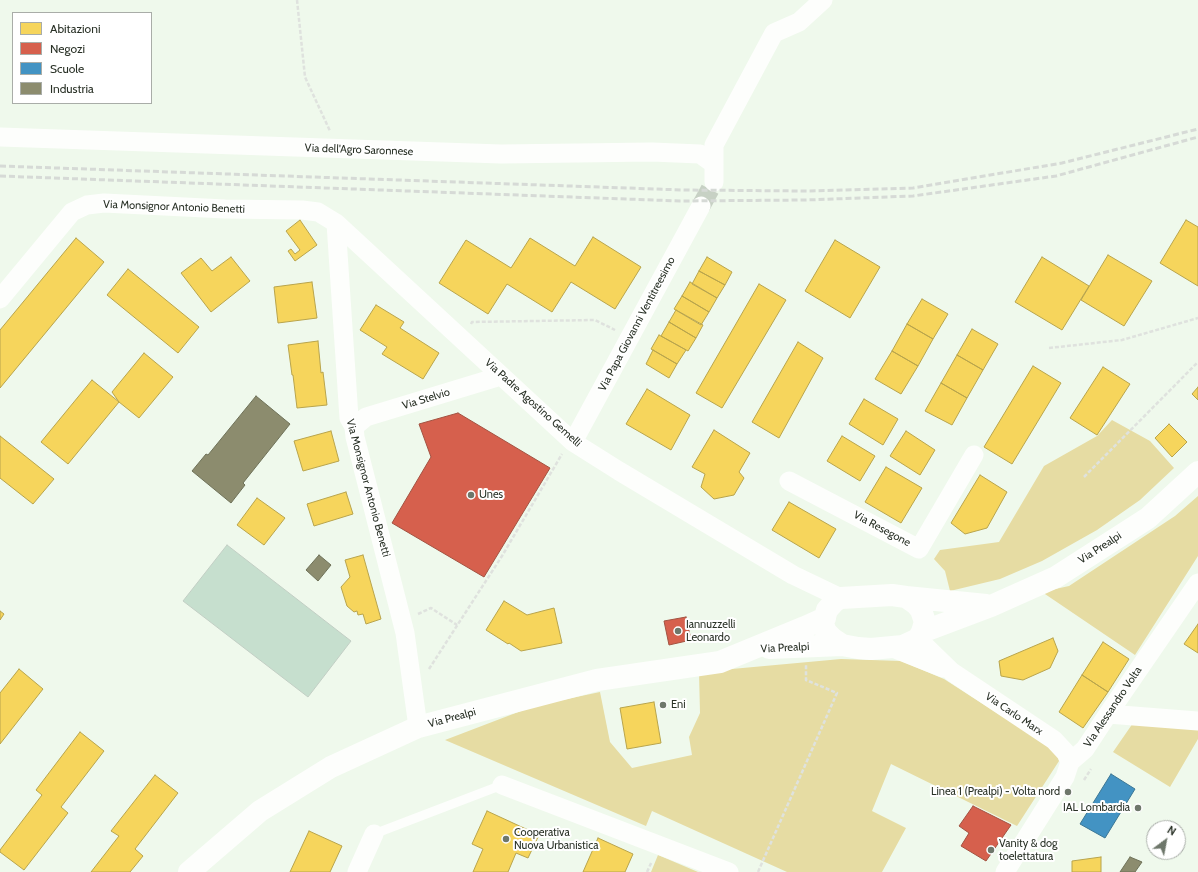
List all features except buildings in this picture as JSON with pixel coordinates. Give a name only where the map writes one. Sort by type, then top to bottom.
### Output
[{"type":"street","name":"Via dell'Agro Saronnese","points":[[0,137],[502,154],[652,152],[700,154],[714,173],[714,145],[774,33],[799,22],[823,0]]},
{"type":"street","name":"Via Monsignor Antonio Benetti","points":[[0,299],[72,212],[87,205],[104,203],[225,209],[302,210],[318,212]]},
{"type":"street","name":"Via Papa Giovanni Ventitreesimo","points":[[572,440],[701,206]]},
{"type":"street","name":"Via Padre Agostino Gemelli","points":[[318,212],[336,223],[572,440],[792,575],[831,609]]},
{"type":"street","name":"Via Monsignor Antonio Benetti","points":[[336,223],[349,418],[354,427],[355,437],[405,633],[418,727]]},
{"type":"street","name":"Via Stelvio","points":[[354,427],[366,417],[501,376]]},
{"type":"street","name":"Via Resegone","points":[[790,481],[919,549],[974,454]]},
{"type":"street","name":"Via Prealpi","points":[[751,649],[842,645],[858,648],[890,648],[903,646],[920,636],[1056,577],[1148,518],[1198,472]]},
{"type":"street","name":"Via Alessandro Volta","points":[[1005,872],[1065,776],[1070,762],[1085,750],[1198,583]]},
{"type":"street","points":[[842,645],[832,639],[826,632],[823,624],[831,609],[892,595],[991,606]]},
{"type":"street","points":[[906,597],[916,604],[925,622],[920,636]]},
{"type":"street","name":"Via Prealpi","points":[[189,872],[260,811],[331,767],[418,727],[597,680],[720,662],[805,627],[831,609]]},
{"type":"street","name":"Via Carlo Marx","points":[[920,636],[952,672]]},
{"type":"street","name":"Via Carlo Marx","points":[[890,648],[952,672],[1054,740],[1066,753],[1070,762]]},
{"type":"street","points":[[1108,714],[1198,721]]},
{"type":"street","points":[[502,785],[727,872]]},
{"type":"street","points":[[357,872],[374,834]]},
{"type":"lane","points":[[374,834],[502,785]]},
{"type":"path","points":[[297,0],[305,77],[339,149]]},
{"type":"path","points":[[1049,348],[1122,340],[1198,318]]},
{"type":"path","points":[[459,337],[472,322],[595,320],[629,338]]},
{"type":"path","points":[[1084,476],[1198,362]]},
{"type":"path","points":[[410,672],[428,669],[502,556],[572,440]]},
{"type":"path","points":[[416,607],[418,614],[431,608],[457,625]]},
{"type":"path","points":[[758,872],[837,693],[806,680],[806,662]]},
{"type":"shaded area","points":[[1112,420],[1150,441],[1174,468],[1140,500],[1097,530],[1042,561],[1000,579],[950,591],[945,571],[934,559],[940,550],[999,542],[1044,466],[1097,436]]},
{"type":"shaded area","points":[[1198,496],[1198,556],[1135,655],[1042,592],[1069,586],[1175,516]]},
{"type":"shaded area","points":[[841,659],[901,661],[944,679],[1056,751],[1059,761],[1017,826],[891,764],[872,811],[906,828],[882,872],[787,872],[652,811],[646,826],[445,740],[534,706],[600,692],[610,742],[632,768],[692,755],[689,737],[700,713],[699,672]]},
{"type":"shaded area","points":[[1133,723],[1198,727],[1198,739],[1170,787],[1113,752]]},
{"type":"shaded area","points":[[658,855],[698,872],[651,872]]},
{"type":"tunnel","points":[[701,206],[714,182]]},
{"type":"railway","points":[[0,166],[683,190],[807,191],[913,188],[1062,163],[1198,129]]},
{"type":"railway","points":[[0,176],[680,201],[806,200],[913,196],[1056,176],[1198,137]]},
{"type":"place","name":"Unes","points":[[471,495]]},
{"type":"place","name":"Iannuzzelli Leonardo","points":[[678,631]]},
{"type":"place","name":"Eni","points":[[663,705]]},
{"type":"place","name":"Linea 1 (Prealpi) - Volta nord","points":[[1068,792]]},
{"type":"place","name":"IAL Lombardia","points":[[1138,808]]},
{"type":"place","name":"Cooperativa Nuova Urbanistica","points":[[506,839]]},
{"type":"place","name":"Vanity & dog toelettatura","points":[[991,850]]}]
